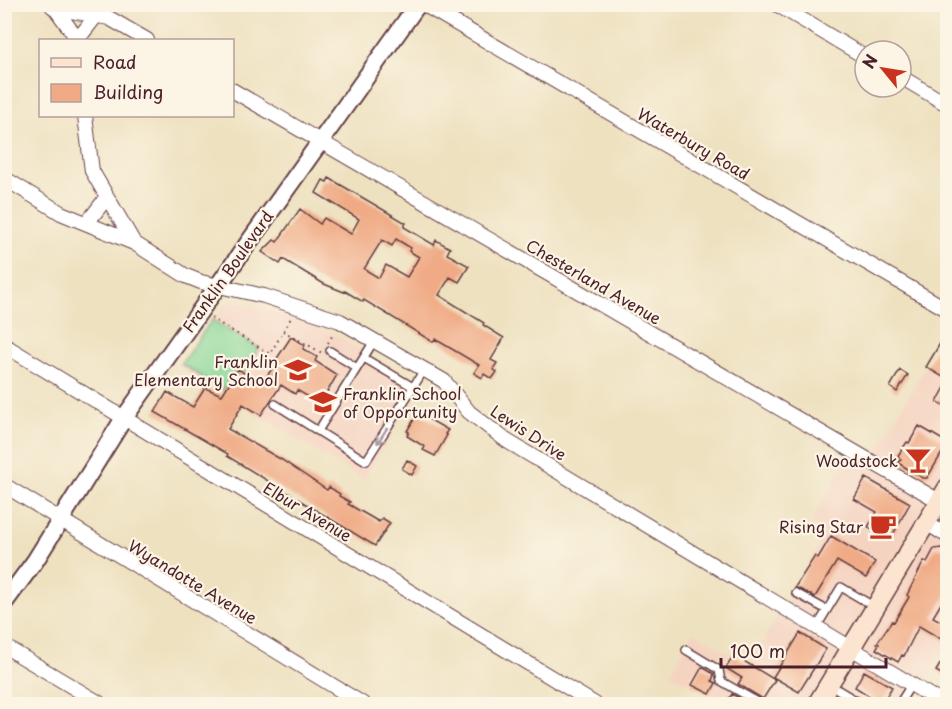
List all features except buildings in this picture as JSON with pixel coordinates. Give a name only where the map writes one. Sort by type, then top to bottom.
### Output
[{"type":"main road","points":[[818,705],[943,494]]},
{"type":"street","name":"Franklin Boulevard","points":[[4,603],[62,520],[124,418],[418,4]]},
{"type":"street","name":"Waterbury Road","points":[[423,4],[948,310]]},
{"type":"street","points":[[776,4],[853,50]]},
{"type":"street","points":[[51,6],[72,8],[109,18],[145,39]]},
{"type":"street","points":[[51,6],[77,39]]},
{"type":"street","points":[[79,39],[96,16]]},
{"type":"street","points":[[913,85],[948,105]]},
{"type":"street","name":"Chesterland Avenue","points":[[234,91],[943,494]]},
{"type":"street","name":"Lewis Drive","points":[[85,117],[92,171],[134,243],[186,276],[201,282],[264,296],[340,321],[444,381],[469,412],[507,441],[944,705]]},
{"type":"street","points":[[4,178],[61,213],[134,243]]},
{"type":"street","points":[[87,223],[107,197]]},
{"type":"street","name":"Elbur Avenue","points":[[4,345],[595,705]]},
{"type":"street","name":"Wyandotte Avenue","points":[[4,485],[363,705]]},
{"type":"street","points":[[926,523],[948,536]]},
{"type":"street","points":[[4,646],[101,705]]},
{"type":"lane","points":[[318,431],[374,341]]},
{"type":"lane","points":[[330,351],[357,368]]},
{"type":"lane","points":[[364,358],[413,387]]},
{"type":"lane","points":[[275,404],[366,461],[424,370]]},
{"type":"lane","points":[[816,628],[841,587],[876,608]]},
{"type":"lane","points":[[796,592],[826,610]]},
{"type":"lane","points":[[686,650],[719,670],[722,681],[761,705]]},
{"type":"lane","points":[[830,684],[862,705]]},
{"type":"lane","points":[[899,705],[911,685]]},
{"type":"path","points":[[211,318],[270,354],[293,315]]},
{"type":"path","points":[[283,331],[321,354],[334,333]]},
{"type":"shaded area","name":"Franklin School of Opportunity","points":[[231,302],[258,307],[312,324],[421,385],[364,480],[179,367],[223,305]]},
{"type":"shaded area","points":[[947,329],[947,645],[912,704],[724,704],[670,673],[694,632],[749,665],[821,543],[822,530],[811,522],[853,448],[873,459]]},
{"type":"green space","points":[[212,320],[259,348],[245,372],[237,367],[223,390],[181,364]]},
{"type":"place","name":"Franklin Elementary School","points":[[298,370]]},
{"type":"place","name":"Franklin School of Opportunity","points":[[323,402]]},
{"type":"place","name":"Woodstock","points":[[918,460]]},
{"type":"place","name":"Rising Star","points":[[883,526]]}]
